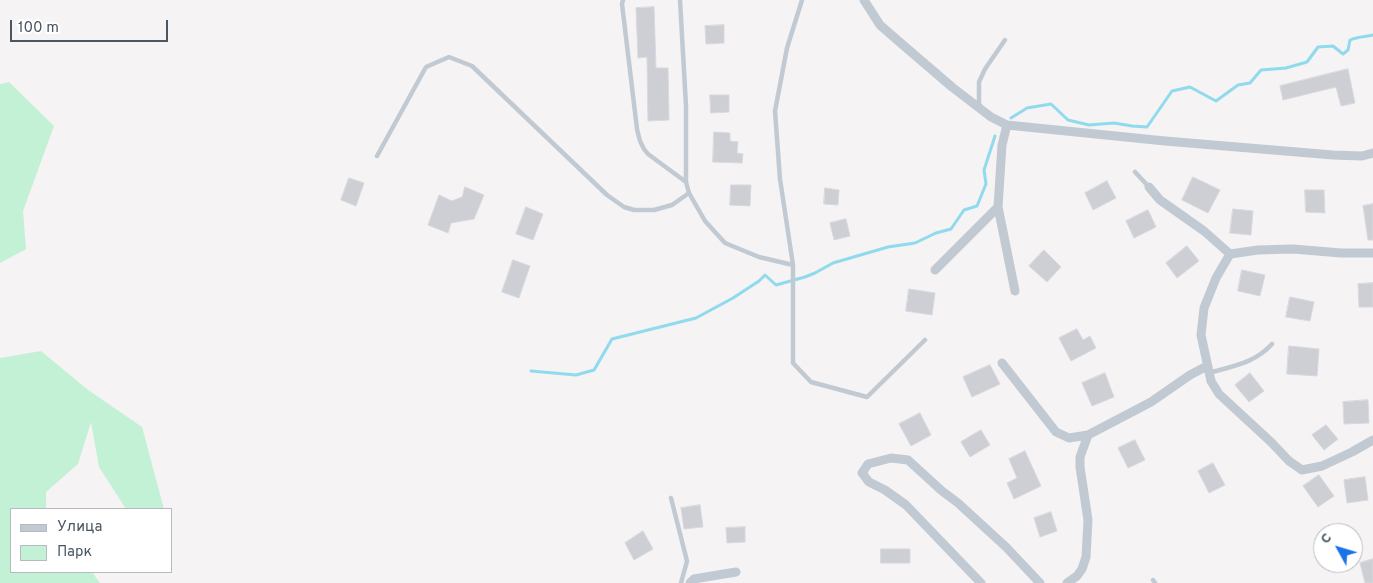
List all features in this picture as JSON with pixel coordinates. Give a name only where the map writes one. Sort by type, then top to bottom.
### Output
[{"type":"street","points":[[864,0],[880,25],[952,87],[992,118],[1007,125],[1332,155],[1362,156],[1373,153]]},
{"type":"street","points":[[1007,125],[1002,145],[998,207],[1014,291]]},
{"type":"street","points":[[1149,187],[1160,200],[1204,232],[1230,254],[1258,250],[1293,249],[1341,253],[1373,253]]},
{"type":"street","points":[[935,270],[998,207]]},
{"type":"street","points":[[1230,254],[1216,278],[1204,308],[1201,335],[1211,381],[1219,394],[1289,461],[1302,470],[1322,466],[1373,440]]},
{"type":"street","points":[[1002,363],[1056,432],[1069,438],[1088,435],[1151,402],[1190,375],[1208,370]]},
{"type":"street","points":[[1067,583],[1077,576],[1082,569],[1086,557],[1088,520],[1080,457],[1088,435]]},
{"type":"street","points":[[981,583],[906,505],[885,490],[869,482],[862,472],[868,464],[890,458],[908,460],[942,491],[958,502],[1006,547],[1040,583]]},
{"type":"street","points":[[690,583],[694,579],[736,572]]},
{"type":"lane","points":[[623,0],[625,33],[637,128],[643,149],[686,182]]},
{"type":"lane","points":[[680,0],[686,106],[686,182],[689,193],[705,222],[725,242],[758,257],[793,265]]},
{"type":"lane","points":[[802,0],[787,48],[775,111],[780,179],[793,265],[794,363],[811,382],[867,397],[925,340]]},
{"type":"lane","points":[[979,107],[979,82],[985,69],[1005,40]]},
{"type":"lane","points":[[377,156],[426,67],[449,57],[472,66],[607,195],[624,207],[634,210],[654,210],[672,204],[689,193]]},
{"type":"lane","points":[[1136,172],[1149,187]]},
{"type":"lane","points":[[1208,370],[1248,362],[1264,352],[1272,344]]},
{"type":"lane","points":[[671,498],[687,561],[682,583]]},
{"type":"green space","points":[[9,82],[54,126],[23,211],[26,249],[0,263],[0,84]]},
{"type":"green space","points":[[41,351],[88,390],[142,427],[164,508],[125,508],[99,467],[91,422],[78,464],[46,492],[46,508],[10,508],[10,573],[93,573],[100,583],[0,583],[0,358]]},
{"type":"building","points":[[654,7],[656,68],[668,68],[669,120],[648,121],[647,57],[638,58],[636,8]]},
{"type":"building","points":[[724,25],[724,43],[706,44],[705,26]]},
{"type":"building","points":[[1348,69],[1355,103],[1341,106],[1336,87],[1283,100],[1280,86]]},
{"type":"building","points":[[710,95],[729,95],[729,112],[711,113]]},
{"type":"building","points":[[714,132],[730,133],[730,141],[738,142],[737,153],[743,154],[742,163],[713,162]]},
{"type":"building","points":[[1193,177],[1220,190],[1208,213],[1182,200]]},
{"type":"building","points":[[349,178],[364,183],[356,206],[341,200]]},
{"type":"building","points":[[1107,181],[1116,198],[1093,210],[1085,193]]},
{"type":"building","points":[[731,185],[751,185],[750,206],[730,205]]},
{"type":"building","points":[[465,187],[484,195],[474,219],[451,223],[448,233],[428,225],[439,195],[452,201],[462,197]]},
{"type":"building","points":[[825,188],[839,190],[838,205],[824,204]]},
{"type":"building","points":[[1305,190],[1324,190],[1325,213],[1306,212]]},
{"type":"building","points":[[1373,204],[1373,240],[1368,240],[1363,206]]},
{"type":"building","points":[[526,207],[543,214],[533,240],[516,234]]},
{"type":"building","points":[[1233,209],[1253,211],[1251,235],[1230,233]]},
{"type":"building","points":[[1148,210],[1156,227],[1134,238],[1126,221]]},
{"type":"building","points":[[846,219],[850,236],[834,240],[830,223]]},
{"type":"building","points":[[1187,246],[1199,261],[1177,278],[1166,263]]},
{"type":"building","points":[[1044,250],[1061,267],[1047,282],[1029,266]]},
{"type":"building","points":[[513,260],[530,266],[519,298],[502,292]]},
{"type":"building","points":[[1242,270],[1265,275],[1260,296],[1238,291]]},
{"type":"building","points":[[1373,283],[1373,307],[1359,307],[1358,284]]},
{"type":"building","points":[[909,289],[935,293],[932,315],[906,311]]},
{"type":"building","points":[[1290,297],[1314,302],[1310,321],[1286,317]]},
{"type":"building","points":[[1077,329],[1083,340],[1090,336],[1096,348],[1071,361],[1059,338]]},
{"type":"building","points":[[1289,346],[1319,349],[1317,376],[1287,374]]},
{"type":"building","points":[[990,365],[1000,384],[972,397],[963,377]]},
{"type":"building","points":[[1105,373],[1114,397],[1092,406],[1082,383]]},
{"type":"building","points":[[1250,373],[1264,391],[1249,402],[1235,385]]},
{"type":"building","points":[[1368,400],[1369,423],[1344,424],[1343,402]]},
{"type":"building","points":[[920,413],[931,435],[911,446],[899,424]]},
{"type":"building","points":[[1326,425],[1338,439],[1324,450],[1312,435]]},
{"type":"building","points":[[981,430],[990,445],[970,457],[961,442]]},
{"type":"building","points":[[1135,440],[1145,460],[1128,468],[1118,448]]},
{"type":"building","points":[[1025,451],[1041,486],[1014,499],[1007,483],[1017,478],[1009,459]]},
{"type":"building","points":[[1213,463],[1225,485],[1209,493],[1198,471]]},
{"type":"building","points":[[1319,475],[1334,496],[1318,507],[1303,486]]},
{"type":"building","points":[[1365,477],[1368,500],[1347,503],[1344,480]]},
{"type":"building","points":[[700,505],[703,527],[684,529],[681,508]]},
{"type":"building","points":[[1051,512],[1057,531],[1040,537],[1034,518]]},
{"type":"building","points":[[745,527],[745,542],[727,543],[726,528]]},
{"type":"building","points":[[643,531],[653,549],[634,560],[625,543]]},
{"type":"building","points":[[881,549],[910,549],[910,563],[881,563]]},
{"type":"building","points":[[1373,559],[1373,583],[1365,583],[1362,573],[1363,562]]},
{"type":"waterway","points":[[1011,118],[1027,108],[1051,104],[1068,120],[1089,125],[1114,123],[1147,127],[1172,91],[1190,87],[1216,101],[1238,85],[1250,83],[1261,70],[1286,68],[1307,62],[1318,47],[1333,46],[1343,54],[1348,50],[1350,40],[1373,35]]},
{"type":"waterway","points":[[531,371],[576,375],[594,370],[612,339],[696,318],[733,298],[765,275],[776,285],[805,277],[833,263],[888,247],[915,243],[936,233],[951,229],[964,210],[977,206],[986,184],[984,170],[995,136]]}]
